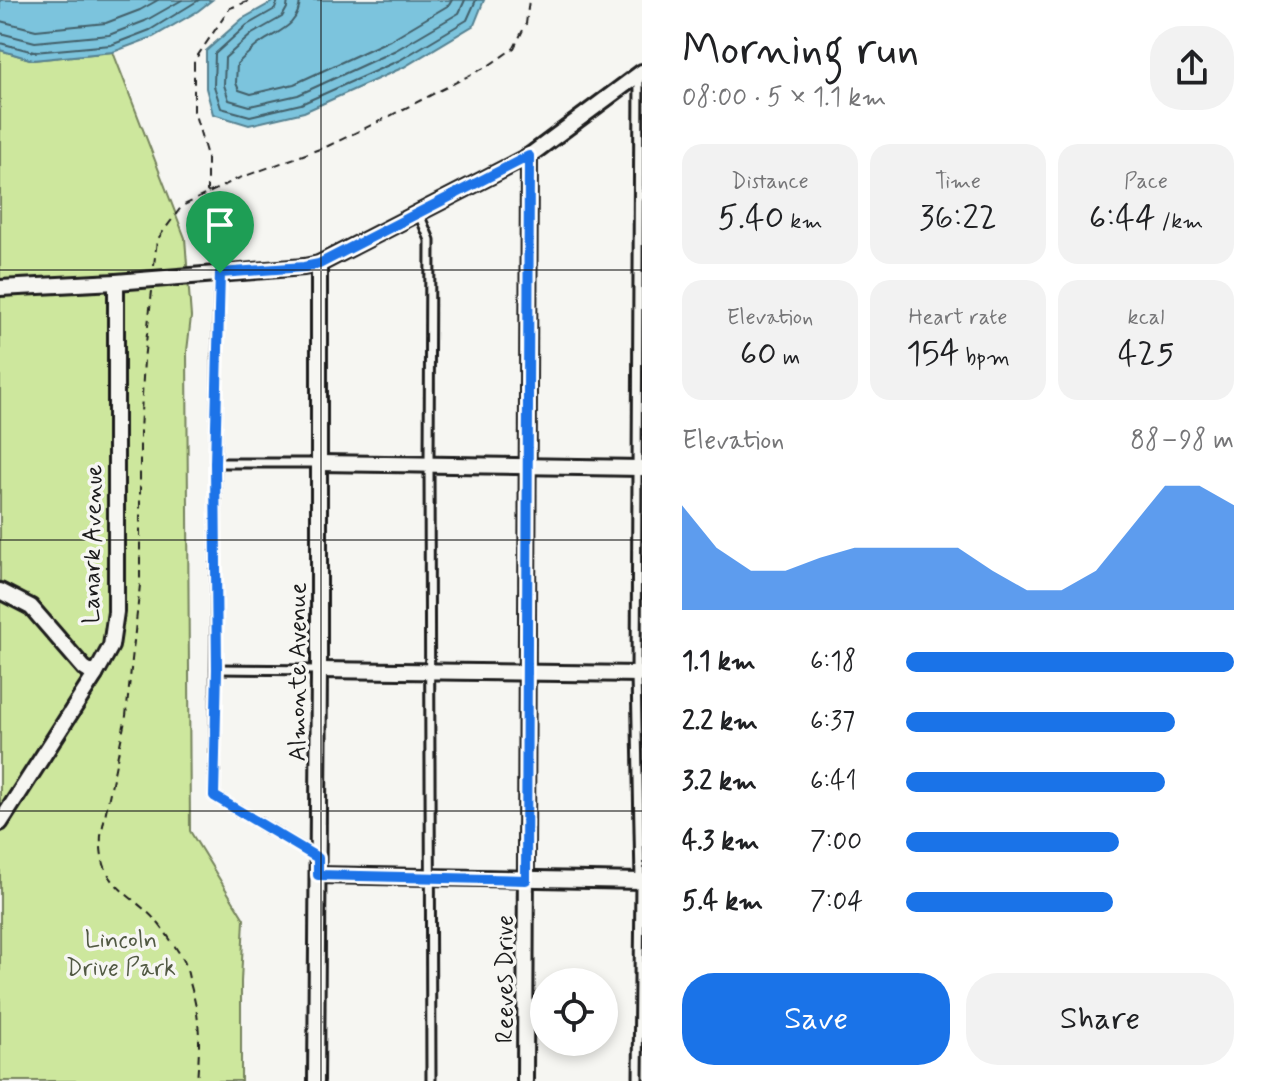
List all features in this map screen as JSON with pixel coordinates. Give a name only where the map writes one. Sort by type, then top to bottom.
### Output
[{"type":"street","points":[[0,288],[116,282],[319,264],[529,156],[641,73]]},
{"type":"street","name":"Reeves Drive","points":[[525,1081],[529,156]]},
{"type":"street","name":"Almonte Avenue","points":[[316,1081],[319,264]]},
{"type":"street","name":"Lanark Avenue","points":[[0,823],[111,646],[116,612],[116,282]]},
{"type":"street","points":[[319,463],[640,468]]},
{"type":"street","points":[[0,591],[31,607],[84,668],[95,675]]},
{"type":"street","points":[[319,670],[639,674]]},
{"type":"street","points":[[318,875],[641,881]]},
{"type":"lane","points":[[638,1081],[641,881],[641,73]]},
{"type":"lane","points":[[418,212],[430,240],[431,1081]]},
{"type":"lane","points":[[220,273],[215,463],[217,669],[214,796],[318,858]]},
{"type":"lane","points":[[215,463],[319,463]]},
{"type":"lane","points":[[217,669],[319,670]]},
{"type":"path","points":[[209,194],[207,156],[194,111],[194,61],[230,8],[252,0]]},
{"type":"green space","name":"Lincoln Drive Park","points":[[0,50],[33,60],[113,52],[185,238],[191,317],[187,351],[190,831],[244,919],[241,1081],[0,1081]]},
{"type":"water","points":[[0,0],[212,0],[153,37],[113,52],[33,60],[0,50]]},
{"type":"water","points":[[276,0],[484,0],[474,25],[404,67],[304,112],[249,125],[213,114],[206,88],[206,51],[242,19]]},
{"type":"route","points":[[529,156],[526,880],[318,875],[318,858],[214,796],[217,669],[215,463],[220,273],[319,264],[529,156]]}]
